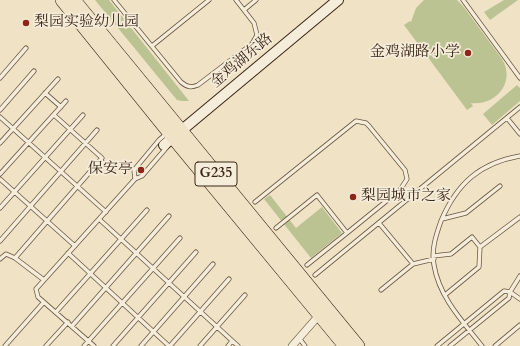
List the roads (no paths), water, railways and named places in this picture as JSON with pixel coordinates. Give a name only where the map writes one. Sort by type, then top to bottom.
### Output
[{"type":"highway","name":"G235","points":[[62,0],[322,311],[358,346]]},
{"type":"highway","name":"G235","points":[[74,0],[174,135]]},
{"type":"highway","name":"G235","points":[[322,311],[345,346]]},
{"type":"street","name":"金鸡湖东路","points":[[174,135],[338,0]]},
{"type":"street","points":[[292,346],[322,311]]},
{"type":"lane","points":[[115,0],[181,82],[189,87],[198,85],[246,49],[255,40],[257,35],[254,23],[236,0]]},
{"type":"lane","points":[[152,46],[209,0]]},
{"type":"lane","points":[[244,10],[256,0]]},
{"type":"lane","points":[[463,0],[520,78]]},
{"type":"lane","points":[[0,78],[26,48]]},
{"type":"lane","points":[[0,110],[34,72]]},
{"type":"lane","points":[[0,144],[58,79]]},
{"type":"lane","points":[[45,93],[61,107]]},
{"type":"lane","points":[[0,174],[66,101]]},
{"type":"lane","points":[[315,275],[520,107]]},
{"type":"lane","points":[[54,115],[102,158],[100,160],[112,171]]},
{"type":"lane","points":[[0,208],[84,115]]},
{"type":"lane","points":[[0,117],[106,212]]},
{"type":"lane","points":[[507,118],[520,134]]},
{"type":"lane","points":[[255,202],[350,124],[356,121],[361,121],[370,126],[405,170],[407,178],[400,190],[307,265]]},
{"type":"lane","points":[[0,241],[97,130]]},
{"type":"lane","points":[[135,179],[134,170],[159,140],[174,135]]},
{"type":"lane","points":[[94,346],[44,302],[36,293],[36,289],[135,179],[142,176],[166,148],[174,135]]},
{"type":"lane","points":[[482,346],[451,307],[445,295],[436,272],[434,258],[437,232],[442,219],[459,187],[489,165],[507,158],[520,156]]},
{"type":"lane","points":[[15,258],[100,160]]},
{"type":"lane","points":[[0,179],[75,246]]},
{"type":"lane","points":[[442,219],[466,213],[500,186]]},
{"type":"lane","points":[[276,228],[317,195],[347,233]]},
{"type":"lane","points":[[56,312],[148,210]]},
{"type":"lane","points":[[72,326],[169,216]]},
{"type":"lane","points":[[480,247],[520,216]]},
{"type":"lane","points":[[99,219],[238,346]]},
{"type":"lane","points":[[379,223],[413,264]]},
{"type":"lane","points":[[381,290],[413,264],[451,254],[472,237],[480,247],[479,268],[445,295]]},
{"type":"lane","points":[[84,346],[180,238]]},
{"type":"lane","points":[[113,346],[196,252]]},
{"type":"lane","points":[[68,253],[170,346],[229,279]]},
{"type":"lane","points":[[0,259],[6,254],[15,258],[44,280]]},
{"type":"lane","points":[[141,346],[213,264]]},
{"type":"lane","points":[[450,346],[509,298],[510,292],[520,276]]},
{"type":"lane","points":[[437,346],[504,291],[510,292],[520,299]]},
{"type":"lane","points":[[200,346],[245,295]]},
{"type":"lane","points":[[5,346],[44,302]]},
{"type":"lane","points":[[46,346],[68,322]]},
{"type":"lane","points":[[495,346],[520,325]]},
{"type":"lane","points":[[299,338],[305,346]]},
{"type":"lane","points":[[228,346],[232,341]]},
{"type":"place","name":"梨园实验幼儿园","points":[[26,23]]},
{"type":"place","name":"金鸡湖路小学","points":[[468,53]]},
{"type":"place","name":"保安亭","points":[[141,170]]},
{"type":"place","name":"梨园城市之家","points":[[353,197]]}]
